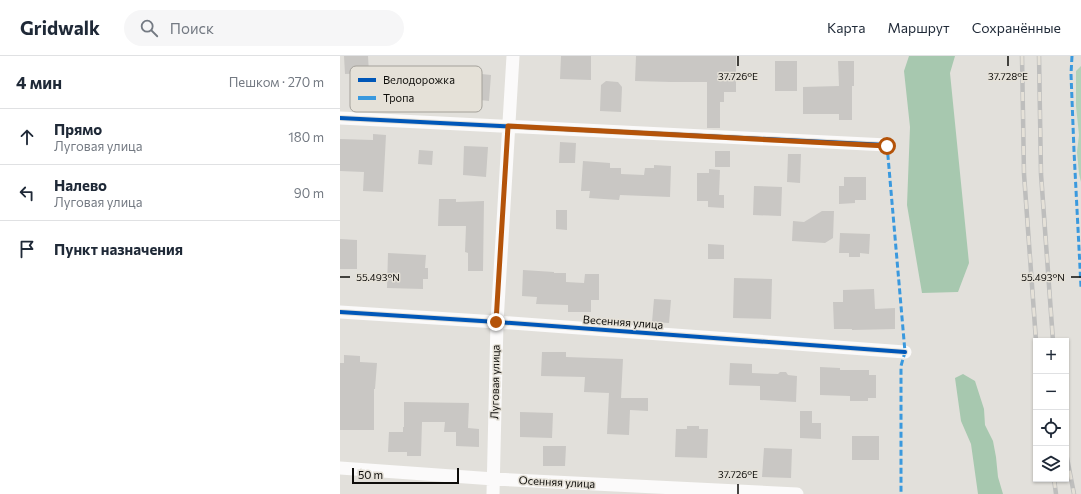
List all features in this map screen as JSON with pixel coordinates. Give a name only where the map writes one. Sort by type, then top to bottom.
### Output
[{"type":"street","name":"Луговая улица","points":[[493,494],[496,322],[513,56]]},
{"type":"street","points":[[340,118],[887,146]]},
{"type":"street","name":"Весенняя улица","points":[[340,312],[905,352]]},
{"type":"street","name":"Осенняя улица","points":[[340,468],[494,479],[797,494]]},
{"type":"green space","points":[[909,56],[955,56],[950,73],[969,263],[958,292],[922,293],[907,205],[910,127],[904,71]]},
{"type":"green space","points":[[1081,66],[1081,182],[1077,152],[1079,135],[1076,106],[1076,71]]},
{"type":"green space","points":[[963,374],[975,381],[984,409],[985,425],[993,441],[998,477],[1003,494],[978,494],[971,444],[961,421],[955,378]]},
{"type":"building","points":[[344,56],[368,56],[369,66],[350,66],[350,74],[345,74]]},
{"type":"building","points":[[561,56],[591,56],[591,80],[560,79]]},
{"type":"building","points":[[636,56],[736,56],[736,92],[724,92],[724,102],[720,102],[720,128],[707,128],[707,82],[635,81]]},
{"type":"building","points":[[775,61],[797,61],[797,91],[775,91]]},
{"type":"building","points":[[838,61],[854,61],[852,120],[839,120],[839,114],[803,114],[803,87],[839,86]]},
{"type":"building","points":[[482,74],[491,75],[489,101],[482,100]]},
{"type":"building","points":[[606,81],[618,82],[622,87],[621,112],[600,111],[601,85]]},
{"type":"building","points":[[373,134],[386,135],[383,192],[363,191],[364,172],[340,171],[340,139],[373,140]]},
{"type":"building","points":[[560,142],[576,143],[575,163],[559,163]]},
{"type":"building","points":[[464,146],[488,147],[486,177],[463,175]]},
{"type":"building","points":[[419,150],[433,151],[432,165],[418,164]]},
{"type":"building","points":[[715,151],[730,151],[730,167],[715,167]]},
{"type":"building","points":[[788,154],[801,154],[800,183],[787,182]]},
{"type":"building","points":[[583,161],[610,163],[610,168],[621,168],[621,174],[644,175],[645,168],[654,168],[654,165],[671,166],[670,197],[620,195],[619,200],[589,198],[590,191],[581,191]]},
{"type":"building","points":[[709,169],[720,170],[719,195],[724,195],[724,208],[708,207],[708,201],[697,201],[697,173],[709,173]]},
{"type":"building","points":[[844,177],[866,177],[866,200],[855,200],[855,203],[839,204],[839,186],[844,186]]},
{"type":"building","points":[[754,186],[782,187],[781,216],[753,215]]},
{"type":"building","points":[[439,199],[456,199],[456,202],[484,201],[483,271],[468,271],[468,253],[465,252],[466,226],[438,226]]},
{"type":"building","points":[[556,210],[567,210],[567,230],[556,229]]},
{"type":"building","points":[[822,211],[834,211],[833,238],[825,243],[792,241],[793,221],[804,222]]},
{"type":"building","points":[[840,233],[870,234],[869,254],[860,253],[860,257],[849,257],[849,253],[839,253]]},
{"type":"building","points":[[340,239],[357,240],[357,269],[340,269]]},
{"type":"building","points":[[708,244],[724,245],[724,259],[708,259]]},
{"type":"building","points":[[388,253],[426,255],[425,268],[428,268],[428,279],[423,279],[423,289],[387,288]]},
{"type":"building","points":[[523,270],[566,273],[566,282],[584,283],[585,274],[599,274],[599,300],[591,300],[591,312],[568,312],[568,305],[536,304],[537,297],[522,296]]},
{"type":"building","points":[[734,278],[772,279],[771,319],[733,318]]},
{"type":"building","points":[[874,289],[875,309],[895,308],[895,329],[834,329],[833,302],[843,302],[843,290]]},
{"type":"building","points":[[654,299],[671,300],[669,323],[652,322]]},
{"type":"building","points":[[542,352],[566,352],[566,357],[623,359],[621,398],[648,398],[648,411],[630,410],[629,435],[607,434],[609,393],[584,392],[585,377],[541,376]]},
{"type":"building","points":[[344,355],[360,356],[360,362],[377,363],[374,389],[374,430],[340,430],[340,363],[344,363]]},
{"type":"building","points":[[730,363],[752,364],[752,373],[778,374],[780,372],[786,372],[788,375],[797,376],[796,402],[760,400],[760,386],[729,385]]},
{"type":"building","points":[[820,367],[840,368],[840,370],[869,370],[869,375],[876,375],[876,398],[868,398],[868,401],[850,401],[850,396],[820,395]]},
{"type":"building","points":[[404,402],[469,403],[468,428],[479,429],[479,447],[456,446],[456,432],[444,432],[445,422],[422,422],[421,456],[407,456],[407,452],[388,452],[389,432],[403,432]]},
{"type":"building","points":[[800,411],[812,411],[812,423],[821,423],[821,439],[800,438]]},
{"type":"building","points":[[520,412],[553,413],[552,438],[520,437]]},
{"type":"building","points":[[687,426],[699,426],[699,429],[708,429],[707,458],[675,457],[676,429],[687,429]]},
{"type":"building","points":[[852,436],[879,436],[879,460],[852,460]]},
{"type":"building","points":[[543,446],[566,446],[565,466],[543,466]]},
{"type":"building","points":[[764,448],[792,449],[791,478],[762,477]]},
{"type":"railway","points":[[1022,56],[1024,174],[1036,338]]},
{"type":"railway","points":[[1039,56],[1041,174],[1053,338]]},
{"type":"railway","points":[[1069,468],[1074,494]]},
{"type":"railway","points":[[1054,482],[1056,494]]},
{"type":"marked path","points":[[1072,56],[1071,74],[1081,287]]},
{"type":"marked path","points":[[887,145],[905,352],[901,366],[901,494]]},
{"type":"cycle path","points":[[340,118],[887,145]]},
{"type":"cycle path","points":[[340,312],[905,352]]},
{"type":"route","points":[[496,322],[508,126],[887,146]]}]
